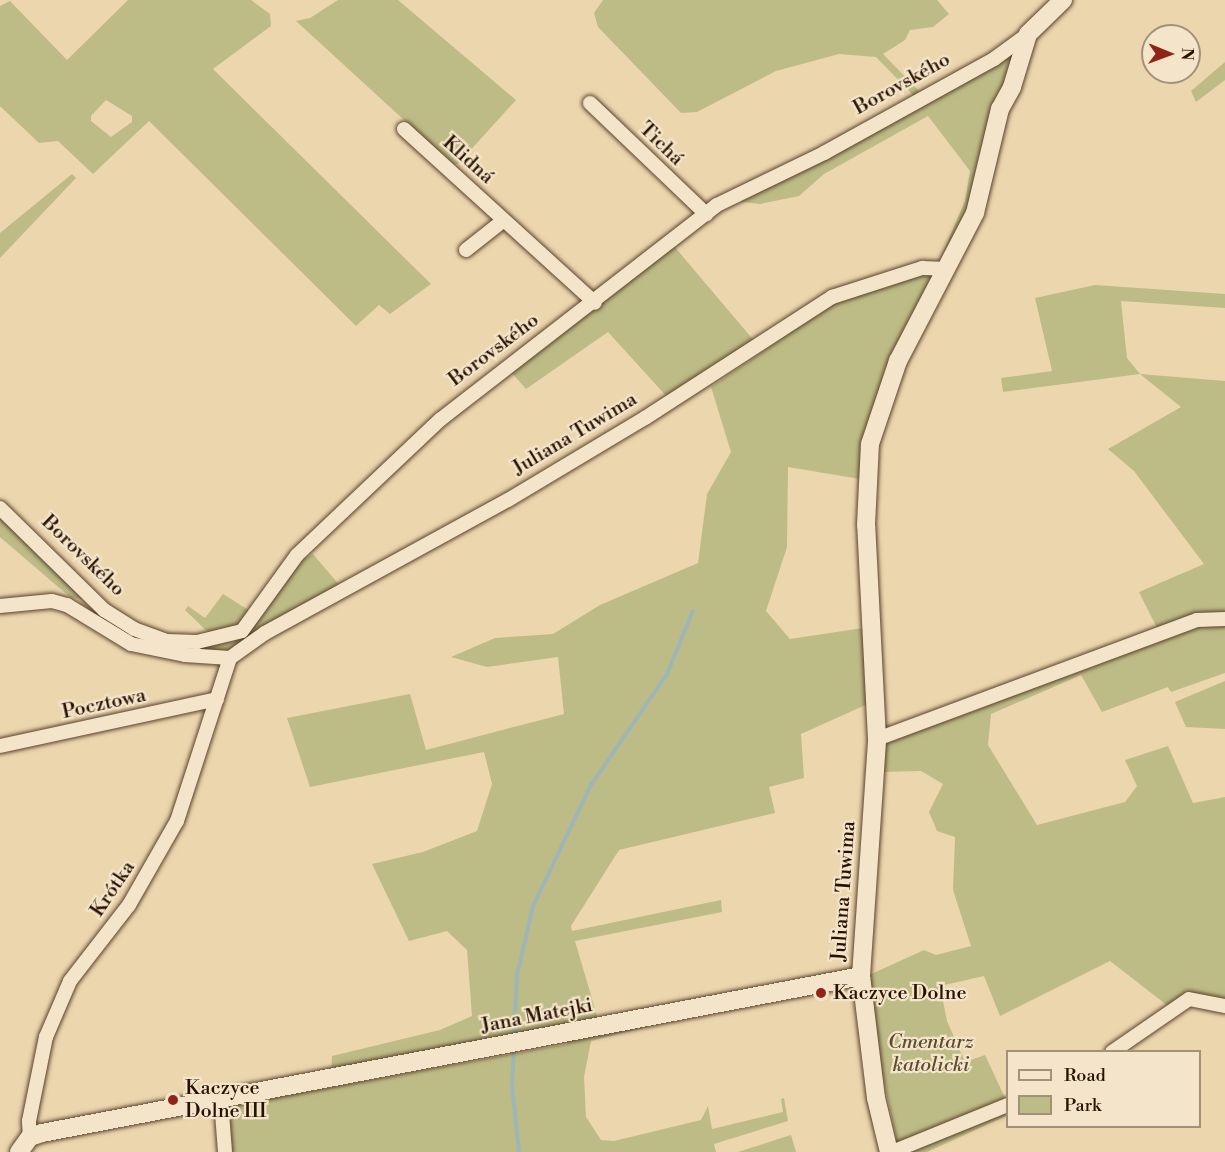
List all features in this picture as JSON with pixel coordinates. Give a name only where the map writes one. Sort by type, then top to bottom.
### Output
[{"type":"street","name":"Juliana Tuwima","points":[[1006,1106],[890,1152],[870,1060],[861,976],[877,739],[866,525],[870,444],[898,361],[975,213],[1000,110],[1012,87],[1010,57],[1028,34],[1063,0]]},
{"type":"street","name":"Borovského","points":[[0,508],[104,610],[134,629],[167,641],[225,638],[242,631],[297,555],[441,419],[595,303],[706,214],[1010,57]]},
{"type":"street","name":"Tichá","points":[[590,103],[706,214]]},
{"type":"street","name":"Klidná","points":[[404,129],[595,303]]},
{"type":"street","points":[[465,250],[504,220]]},
{"type":"street","name":"Juliana Tuwima","points":[[230,658],[265,633],[508,500],[645,418],[832,297],[922,268],[947,269]]},
{"type":"street","points":[[0,606],[52,601],[67,605],[131,644],[185,655],[230,658]]},
{"type":"street","points":[[877,739],[1197,620],[1225,619]]},
{"type":"street","name":"Krótka","points":[[21,1148],[29,1121],[46,1037],[66,990],[129,905],[177,821],[230,658]]},
{"type":"street","name":"Pocztowa","points":[[0,746],[217,699]]},
{"type":"street","name":"Jana Matejki","points":[[21,1148],[221,1100],[861,976]]},
{"type":"street","points":[[1115,1050],[1189,999],[1225,1006]]},
{"type":"street","points":[[221,1100],[225,1152]]},
{"type":"green space","points":[[128,0],[251,0],[270,14],[271,26],[213,69],[431,284],[390,314],[379,305],[356,326],[149,121],[93,174],[58,141],[39,143],[0,106],[0,6],[10,1],[67,60]],"holes":[[[106,100],[132,116],[132,122],[111,137],[91,121],[91,116]]]},
{"type":"green space","points":[[338,0],[398,0],[516,100],[458,164],[452,164],[296,21],[310,18]]},
{"type":"green space","points":[[603,0],[937,0],[949,14],[933,27],[910,30],[905,40],[883,54],[920,92],[955,73],[915,97],[876,57],[839,54],[776,71],[697,112],[681,113],[598,27],[594,13]]},
{"type":"green space","points":[[1016,54],[994,113],[980,179],[953,244],[938,264],[965,201],[970,171],[928,116],[824,174],[799,196],[760,204],[736,201]]},
{"type":"green space","points":[[1225,62],[1225,80],[1196,102],[1191,91]]},
{"type":"green space","points":[[72,174],[76,178],[0,258],[0,233]]},
{"type":"green space","points":[[673,245],[756,343],[668,398],[608,332],[526,389],[511,372]]},
{"type":"green space","points":[[924,273],[935,277],[897,349],[870,414],[860,479],[788,467],[787,547],[766,611],[790,639],[863,628],[870,703],[801,734],[804,778],[769,787],[775,813],[619,850],[571,926],[572,931],[721,900],[722,912],[575,941],[598,1019],[331,1073],[332,1056],[440,1030],[472,1016],[467,950],[447,931],[409,941],[372,864],[423,852],[477,831],[492,784],[484,752],[310,787],[287,718],[410,694],[426,750],[564,714],[558,657],[487,667],[451,657],[495,638],[553,634],[600,605],[698,563],[707,494],[731,452],[711,387],[838,300]]},
{"type":"green space","points":[[1095,285],[1225,294],[1225,308],[1121,301],[1127,358],[1140,374],[1003,392],[1001,378],[1052,371],[1035,298]]},
{"type":"green space","points":[[1140,374],[1225,381],[1225,614],[1157,628],[1139,592],[1204,564],[1134,471],[1108,449],[1181,407]]},
{"type":"green space","points":[[0,513],[85,599],[71,598],[0,537]]},
{"type":"green space","points":[[313,554],[341,587],[224,653],[190,652],[134,641],[89,613],[206,646],[233,642],[247,633],[300,561]]},
{"type":"green space","points":[[223,594],[250,611],[240,625],[213,637],[185,610],[188,606],[205,618]]},
{"type":"green space","name":"Cmentarz katolicki","points":[[1204,623],[1225,623],[1225,673],[1171,692],[1168,687],[1102,712],[1081,675],[991,714],[988,745],[1037,825],[1125,802],[1137,786],[1125,760],[1168,746],[1193,803],[1225,797],[1225,1005],[1168,1006],[1110,961],[1000,1016],[984,976],[940,986],[947,1021],[965,1062],[985,1055],[1006,1100],[898,1146],[878,1055],[867,976],[924,950],[936,955],[971,946],[953,890],[955,837],[937,831],[929,812],[943,784],[921,771],[883,772],[884,742]]},
{"type":"green space","points":[[1225,681],[1225,729],[1186,727],[1175,702]]},
{"type":"green space","points":[[693,1015],[591,1041],[584,1077],[586,1117],[601,1140],[614,1141],[701,1120],[708,1106],[712,1129],[783,1112],[781,1099],[784,1098],[788,1121],[714,1144],[716,1152],[231,1152],[226,1114],[230,1106],[567,1044],[567,1039]]},
{"type":"green space","points":[[1005,1111],[1006,1116],[927,1152],[904,1152]]},
{"type":"green space","points":[[791,1135],[796,1152],[738,1152]]},
{"type":"waterway","points":[[514,1038],[517,975],[533,906],[591,785],[667,674],[693,611]]},
{"type":"waterway","points":[[514,1048],[512,1086],[519,1152]]},
{"type":"place","name":"Kaczyce Dolne","points":[[821,993]]},
{"type":"place","name":"Kaczyce Dolne III","points":[[173,1100]]}]
